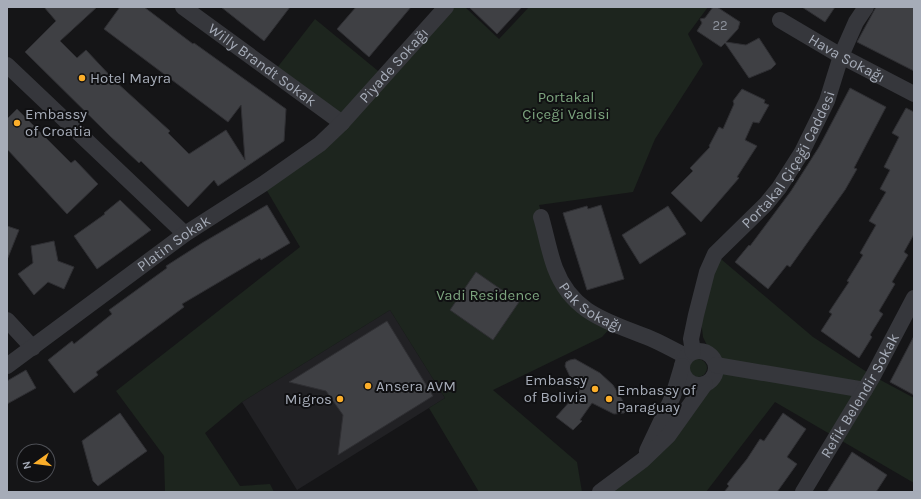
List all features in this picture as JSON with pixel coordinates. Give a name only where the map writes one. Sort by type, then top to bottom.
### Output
[{"type":"street","name":"Willy Brandt Sokak","points":[[183,7],[342,123]]},
{"type":"street","name":"Piyade Sokağı","points":[[342,123],[446,7]]},
{"type":"street","name":"Portakal Çiçeği Caddesi","points":[[705,384],[700,385],[689,382],[682,372],[687,358],[707,272],[716,254],[766,204],[802,152],[826,101],[841,56],[856,22],[866,7]]},
{"type":"street","name":"Hava Sokağı","points":[[780,20],[841,56],[914,94]]},
{"type":"street","points":[[7,65],[185,234]]},
{"type":"street","name":"Platin Sokak","points":[[7,366],[185,234],[263,184],[314,148],[342,123]]},
{"type":"street","name":"Pak Sokağı","points":[[542,217],[555,268],[575,301],[587,312],[613,325],[648,338],[687,358]]},
{"type":"street","name":"Refik Belendir Sokak","points":[[803,492],[865,390],[914,298]]},
{"type":"street","name":"Portakal Çiçeği Caddesi","points":[[600,492],[642,460],[668,436],[705,384],[714,376],[713,360],[703,337],[699,303]]},
{"type":"street","points":[[7,320],[33,348]]},
{"type":"street","points":[[687,358],[702,351],[713,360],[865,390]]},
{"type":"street","name":"Portakal Çiçeği Caddesi","points":[[642,460],[672,396],[687,358]]},
{"type":"shaded area","points":[[390,310],[445,398],[297,490],[242,402]]},
{"type":"green space","name":"Portakal Çiçeği Vadisi","points":[[446,7],[465,7],[499,39],[529,7],[708,7],[688,34],[703,64],[655,139],[633,192],[539,205],[566,288],[613,325],[602,337],[493,390],[577,462],[582,492],[479,492],[429,408],[445,398],[390,310],[242,402],[205,433],[240,486],[270,484],[274,492],[165,492],[164,456],[116,391],[300,247],[263,184],[342,123],[273,73],[315,19],[383,75]]},
{"type":"green space","points":[[715,254],[813,337],[873,376],[914,398],[914,483],[775,402],[706,492],[600,492],[612,486],[713,376],[715,371],[714,360],[703,337],[701,320]]},
{"type":"green space","points":[[698,359],[704,362],[707,368],[704,374],[698,377],[692,374],[689,368],[692,362]]},
{"type":"building","points":[[44,7],[97,7],[60,41],[77,58],[86,50],[115,81],[170,131],[168,133],[189,154],[226,130],[245,160],[241,105],[228,122],[104,29],[120,7],[144,7],[193,44],[194,43],[286,109],[284,141],[218,186],[214,180],[188,207],[141,161],[139,163],[110,136],[25,52],[56,21]]},
{"type":"building","points":[[221,7],[290,7],[264,41]]},
{"type":"building","points":[[356,7],[411,7],[369,57],[337,29]]},
{"type":"building","points":[[469,7],[522,7],[497,34]]},
{"type":"building","points":[[713,7],[717,7],[740,22],[738,29],[726,42],[746,45],[759,38],[776,64],[771,69],[749,78],[725,43],[721,47],[697,31],[702,23],[700,19],[705,18]]},
{"type":"building","points":[[802,7],[835,7],[825,22]]},
{"type":"building","points":[[876,7],[914,7],[914,71],[857,42]]},
{"type":"building","points":[[850,88],[886,107],[854,168],[857,169],[845,190],[790,267],[787,265],[768,289],[735,262],[749,245],[750,246],[791,191],[819,147]]},
{"type":"building","points":[[742,89],[765,100],[764,103],[769,105],[759,123],[753,122],[745,140],[757,146],[737,177],[739,178],[701,222],[671,193],[693,171],[690,168],[710,147],[709,146],[719,127],[723,129],[734,104],[733,101]]},
{"type":"building","points":[[906,108],[914,112],[914,234],[904,252],[908,255],[892,282],[895,284],[879,311],[883,314],[870,335],[872,337],[859,358],[821,331],[832,314],[829,312],[849,282],[847,281],[863,255],[860,253],[876,225],[869,221],[886,192],[880,189],[890,170],[884,167],[899,137],[892,133]]},
{"type":"building","points":[[17,109],[71,163],[75,160],[98,184],[67,214],[7,149],[7,119]]},
{"type":"building","points":[[120,200],[151,230],[97,269],[74,236],[105,214],[104,213]]},
{"type":"building","points":[[267,205],[290,243],[261,260],[260,258],[182,304],[184,307],[96,372],[98,375],[74,393],[48,360],[72,341],[74,344],[112,314],[109,310],[167,268],[166,266]]},
{"type":"building","points":[[601,205],[624,279],[587,290],[563,213],[587,206],[588,209]]},
{"type":"building","points":[[668,206],[686,234],[640,264],[622,235]]},
{"type":"building","points":[[7,226],[19,230],[7,260]]},
{"type":"building","points":[[54,241],[58,261],[74,267],[64,289],[48,282],[34,295],[18,274],[33,263],[31,246]]},
{"type":"building","points":[[476,272],[519,302],[493,340],[450,310]]},
{"type":"building","name":"Ansera AVM","points":[[387,321],[433,396],[338,455],[343,415],[326,391],[289,382]]},
{"type":"building","points":[[914,336],[914,395],[890,382]]},
{"type":"building","points":[[575,359],[600,373],[613,385],[626,406],[626,411],[624,413],[614,414],[592,403],[580,420],[582,421],[573,430],[556,417],[580,390],[573,383],[565,366],[566,362]]},
{"type":"building","points":[[26,370],[36,388],[7,404],[7,381]]},
{"type":"building","points":[[120,413],[147,451],[98,486],[93,481],[82,441]]},
{"type":"building","points":[[783,413],[806,429],[787,457],[797,464],[777,492],[724,492],[729,486],[727,484],[747,459],[760,439],[764,441]]},
{"type":"building","points":[[852,452],[887,475],[876,492],[827,492]]},
{"type":"place","name":"Hotel Mayra","points":[[82,78]]},
{"type":"place","name":"Embassy of Croatia","points":[[17,123]]},
{"type":"place","name":"Ansera AVM","points":[[368,386]]},
{"type":"place","name":"Embassy of Bolivia","points":[[595,389]]},
{"type":"place","name":"Migros","points":[[340,399]]},
{"type":"place","name":"Embassy of Paraguay","points":[[609,399]]},
{"type":"park label","name":"Vadi Residence","points":[[488,295]]}]
